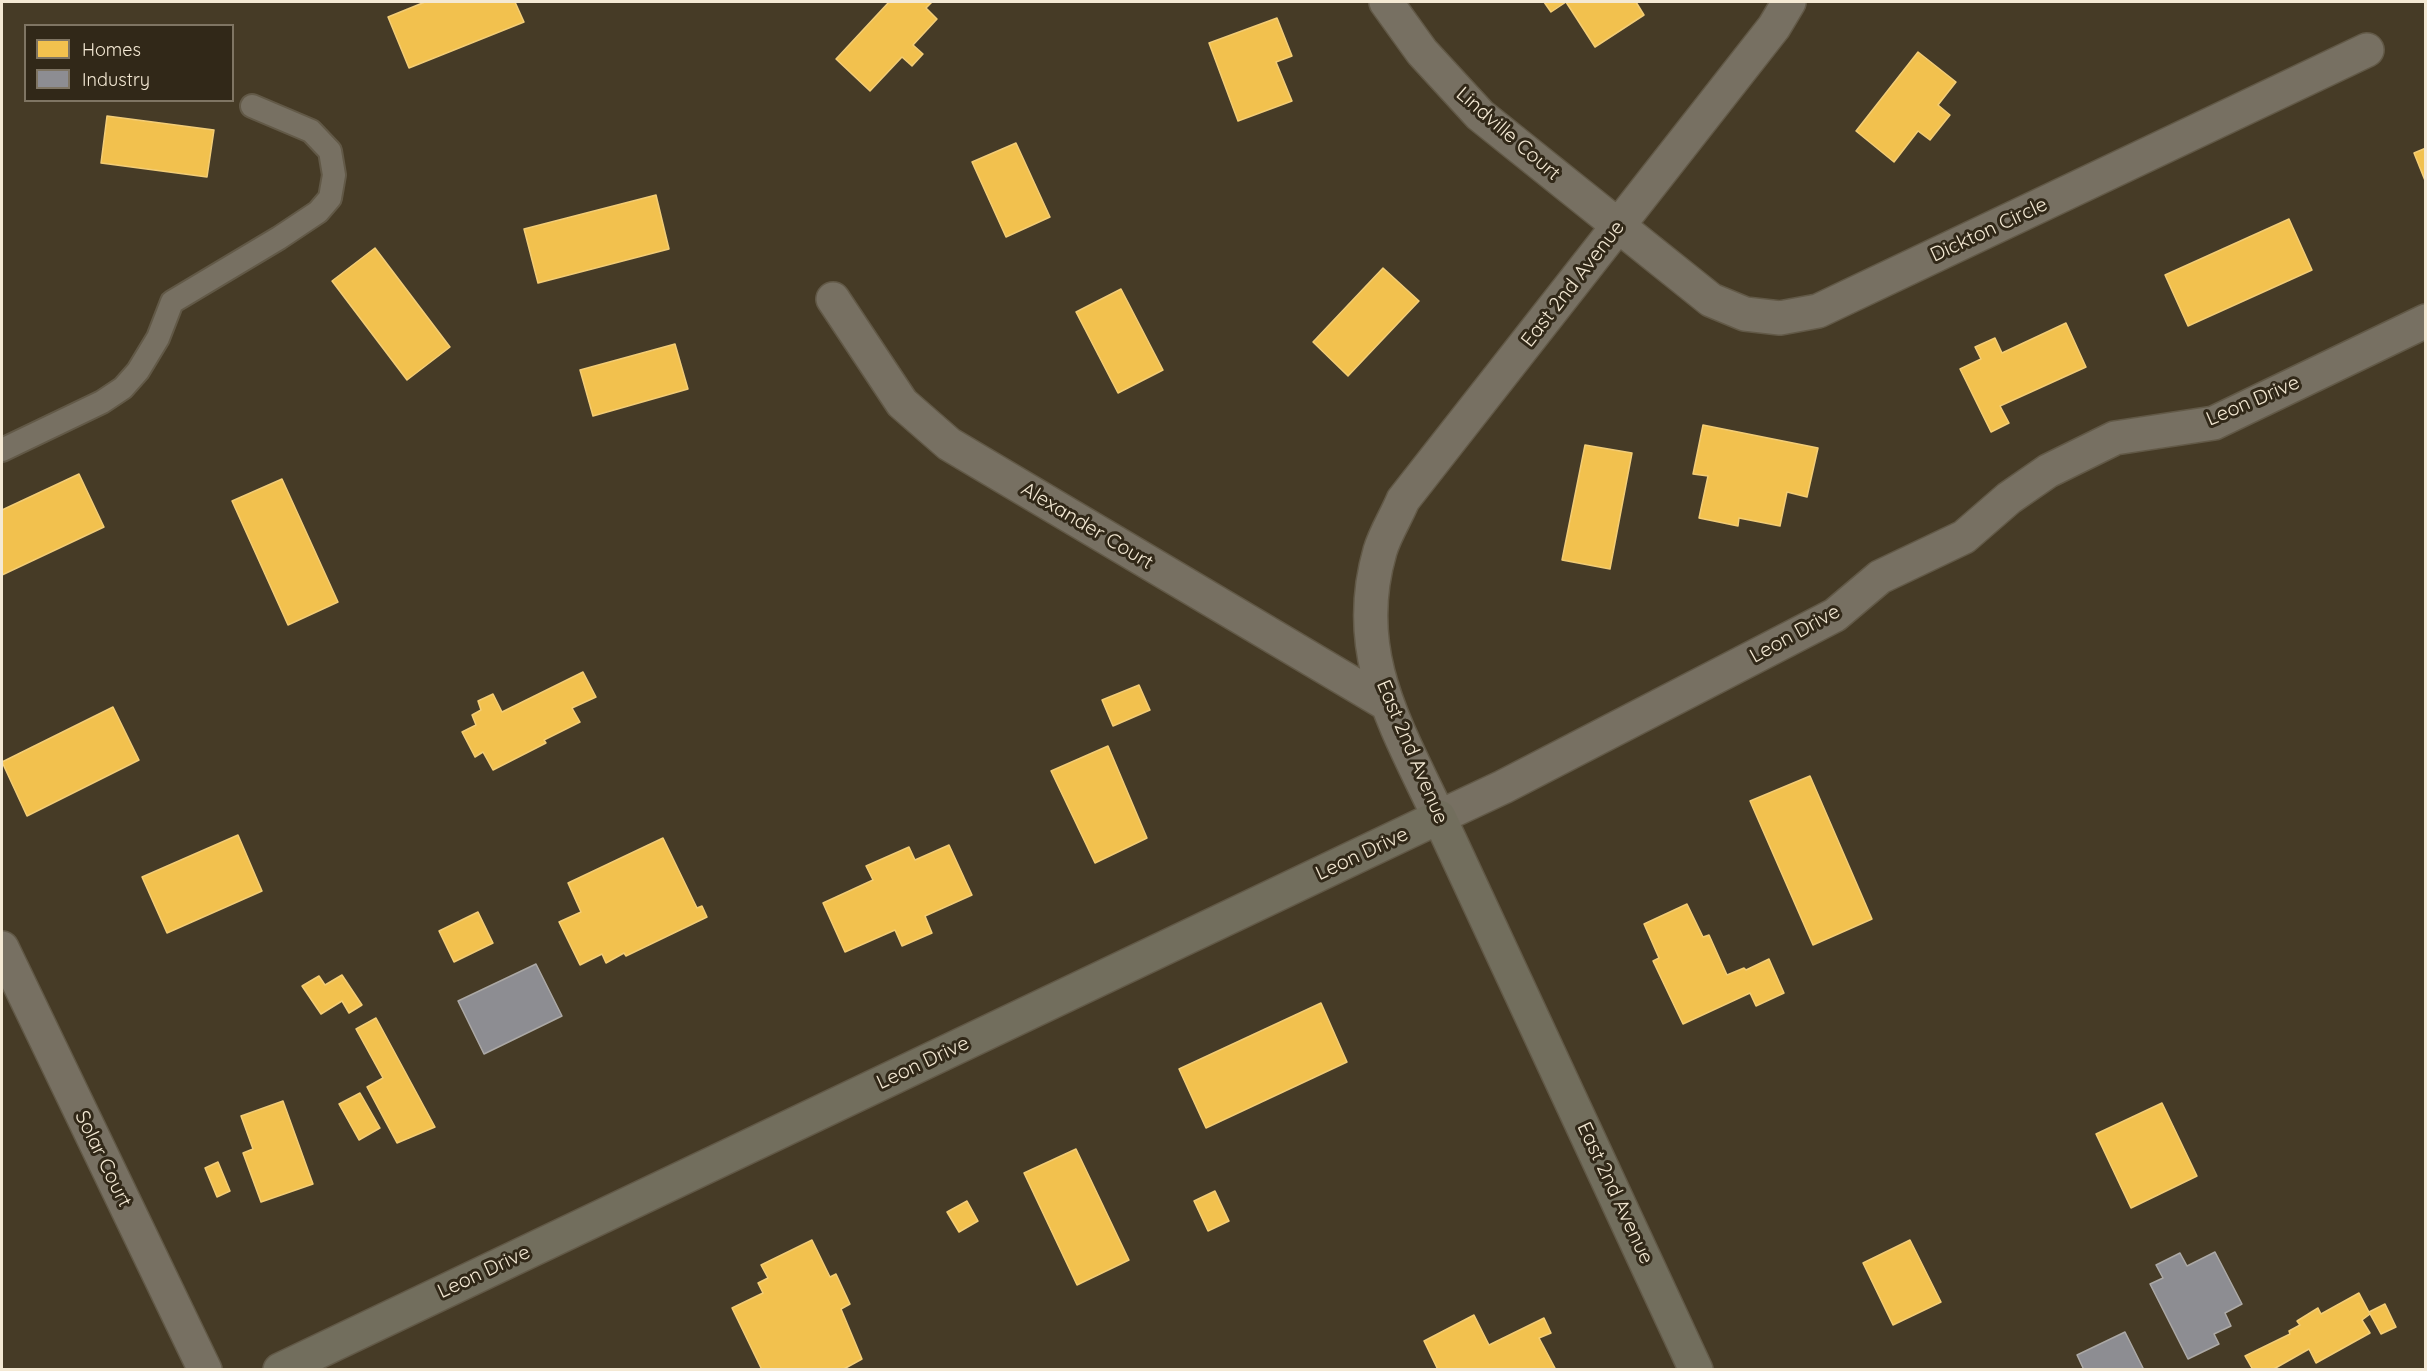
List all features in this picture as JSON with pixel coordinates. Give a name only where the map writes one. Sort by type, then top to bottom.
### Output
[{"type":"street","name":"Lindville Court","points":[[1386,2],[1422,52],[1480,115],[1618,227]]},
{"type":"street","name":"East 2nd Avenue","points":[[1696,1370],[1387,704],[1373,658],[1371,602],[1381,550],[1403,500],[1774,27],[1789,2]]},
{"type":"street","name":"Dickton Circle","points":[[1618,227],[1712,300],[1746,314],[1780,318],[1818,312],[2367,50]]},
{"type":"street","name":"Alexander Court","points":[[833,299],[902,403],[949,444],[1387,704]]},
{"type":"street","name":"Leon Drive","points":[[280,1370],[1503,787],[1835,615],[1880,577],[1964,537],[2010,498],[2048,471],[2115,438],[2214,423],[2426,321]]},
{"type":"street","name":"Solar Court","points":[[2,948],[205,1370]]},
{"type":"lane","points":[[2,450],[102,402],[123,388],[138,371],[158,338],[172,302],[279,238],[318,212],[330,198],[334,175],[330,151],[311,131],[252,106]]},
{"type":"building: Homes","points":[[425,2],[515,2],[524,22],[409,68],[388,17]]},
{"type":"building: Homes","points":[[889,2],[932,2],[926,8],[937,19],[913,45],[923,54],[912,66],[902,57],[870,91],[836,59]]},
{"type":"building: Homes","points":[[1544,2],[1566,2],[1551,12]]},
{"type":"building: Homes","points":[[1566,2],[1636,2],[1644,15],[1595,47]]},
{"type":"building: Homes","points":[[1277,18],[1292,56],[1276,62],[1292,101],[1238,121],[1209,43]]},
{"type":"building: Homes","points":[[1918,52],[1956,82],[1938,105],[1950,115],[1930,140],[1918,131],[1894,162],[1856,131]]},
{"type":"building: Homes","points":[[107,116],[214,130],[207,177],[101,163]]},
{"type":"building: Homes","points":[[1016,143],[1050,217],[1006,237],[972,162]]},
{"type":"building: Homes","points":[[2426,148],[2426,183],[2414,153]]},
{"type":"building: Homes","points":[[656,195],[669,249],[538,283],[524,229]]},
{"type":"building: Homes","points":[[2289,219],[2312,270],[2188,326],[2165,275]]},
{"type":"building: Homes","points":[[375,248],[450,347],[407,380],[332,281]]},
{"type":"building: Homes","points":[[1383,268],[1419,301],[1348,376],[1313,342]]},
{"type":"building: Homes","points":[[1121,289],[1163,370],[1118,393],[1076,312]]},
{"type":"building: Homes","points":[[2066,323],[2086,367],[2000,406],[2009,423],[1991,432],[1960,369],[1981,359],[1975,347],[1995,338],[2002,353]]},
{"type":"building: Homes","points":[[675,344],[688,389],[593,416],[580,370]]},
{"type":"building: Homes","points":[[1703,425],[1818,448],[1807,497],[1787,492],[1780,526],[1739,518],[1738,526],[1699,518],[1708,476],[1693,474]]},
{"type":"building: Homes","points":[[1585,445],[1632,453],[1610,569],[1562,560]]},
{"type":"building: Homes","points":[[79,474],[104,527],[2,575],[2,510]]},
{"type":"building: Homes","points":[[282,479],[338,602],[288,625],[232,501]]},
{"type":"building: Homes","points":[[583,672],[596,697],[572,708],[580,722],[544,740],[546,743],[493,770],[483,752],[475,757],[462,732],[476,725],[472,715],[481,710],[478,701],[493,694],[502,712]]},
{"type":"building: Homes","points":[[1139,685],[1150,710],[1113,726],[1102,700]]},
{"type":"building: Homes","points":[[113,707],[139,760],[27,816],[2,762]]},
{"type":"building: Homes","points":[[1108,746],[1147,838],[1095,863],[1051,771]]},
{"type":"building: Homes","points":[[1810,776],[1872,919],[1813,945],[1750,801]]},
{"type":"building: Homes","points":[[238,835],[262,891],[167,933],[142,877]]},
{"type":"building: Homes","points":[[663,838],[697,908],[702,906],[707,917],[626,956],[624,953],[606,963],[602,954],[580,965],[559,922],[581,912],[568,883]]},
{"type":"building: Homes","points":[[949,845],[972,895],[925,916],[932,933],[902,946],[895,930],[845,952],[823,903],[873,880],[866,866],[909,847],[915,860]]},
{"type":"building: Homes","points":[[1687,904],[1703,937],[1709,935],[1727,975],[1744,968],[1746,970],[1769,959],[1784,993],[1756,1006],[1750,993],[1683,1024],[1653,961],[1659,958],[1644,924]]},
{"type":"building: Homes","points":[[478,912],[493,943],[454,962],[439,931]]},
{"type":"building: Homes","points":[[342,975],[362,1005],[349,1013],[342,1001],[321,1014],[302,986],[319,976],[325,985]]},
{"type":"building: Homes","points":[[1321,1003],[1347,1062],[1206,1128],[1179,1069]]},
{"type":"building: Homes","points":[[376,1018],[435,1127],[397,1143],[367,1087],[383,1078],[356,1029]]},
{"type":"building: Homes","points":[[360,1093],[380,1128],[359,1140],[339,1104]]},
{"type":"building: Homes","points":[[283,1101],[313,1184],[261,1202],[243,1153],[253,1149],[241,1116]]},
{"type":"building: Homes","points":[[2162,1103],[2197,1176],[2131,1208],[2096,1134]]},
{"type":"building: Homes","points":[[1076,1149],[1129,1260],[1077,1285],[1024,1173]]},
{"type":"building: Homes","points":[[218,1162],[230,1191],[217,1197],[205,1168]]},
{"type":"building: Homes","points":[[1215,1191],[1229,1221],[1208,1231],[1194,1201]]},
{"type":"building: Homes","points":[[967,1201],[978,1221],[959,1232],[947,1212]]},
{"type":"building: Homes","points":[[812,1240],[830,1277],[836,1274],[850,1304],[841,1309],[862,1359],[842,1370],[762,1370],[732,1308],[763,1293],[758,1283],[768,1278],[761,1265]]},
{"type":"building: Homes","points":[[1910,1240],[1941,1302],[1893,1325],[1863,1263]]},
{"type":"building: Homes","points":[[2359,1293],[2370,1314],[2362,1320],[2370,1333],[2316,1363],[2309,1349],[2272,1370],[2253,1370],[2245,1356],[2290,1334],[2289,1331],[2300,1325],[2297,1321],[2318,1308],[2321,1314]]},
{"type":"building: Homes","points":[[2385,1304],[2396,1327],[2381,1334],[2369,1312]]},
{"type":"building: Homes","points":[[1474,1315],[1489,1345],[1544,1318],[1551,1333],[1539,1338],[1556,1370],[1438,1370],[1424,1341]]},
{"type":"building: Industry","points":[[536,964],[562,1016],[484,1054],[458,1001]]},
{"type":"building: Industry","points":[[2215,1252],[2242,1304],[2225,1313],[2231,1326],[2214,1334],[2219,1344],[2188,1359],[2150,1284],[2163,1278],[2156,1265],[2180,1253],[2187,1266]]},
{"type":"building: Industry","points":[[2125,1332],[2144,1370],[2084,1370],[2077,1355]]}]
